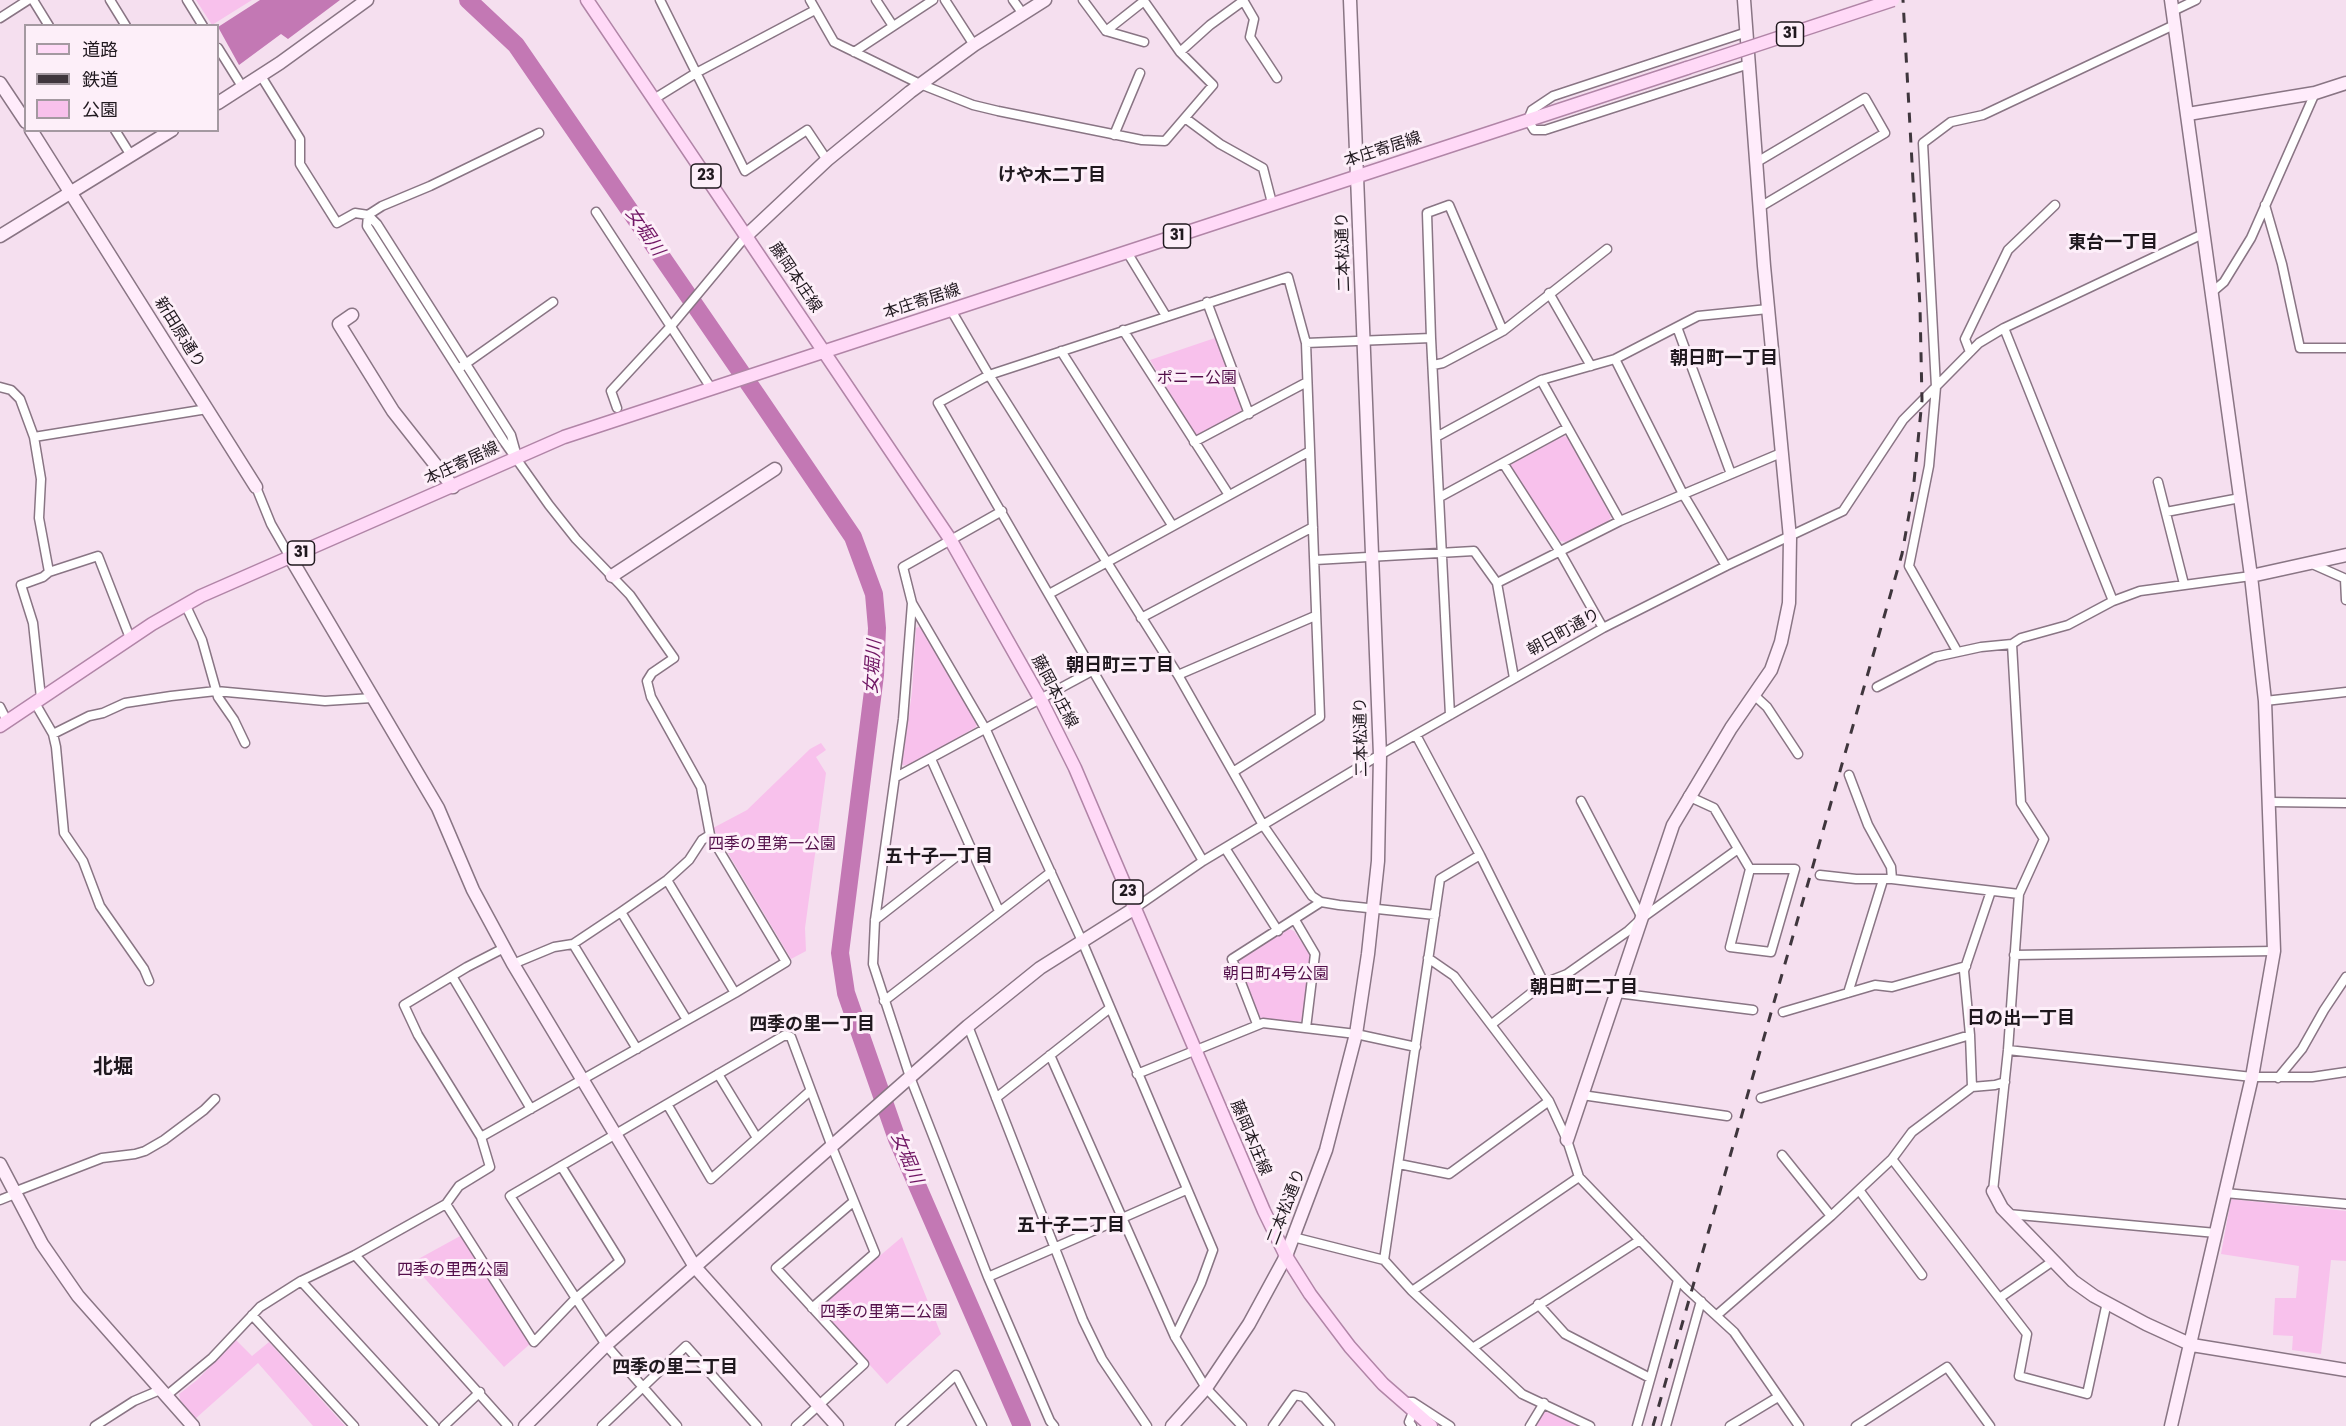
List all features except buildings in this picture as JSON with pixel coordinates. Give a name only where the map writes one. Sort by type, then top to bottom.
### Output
[{"type":"main road","name":"藤岡本庄線","points":[[587,0],[950,539],[1041,700],[1074,768],[1264,1211],[1286,1256],[1310,1294],[1350,1347],[1383,1384],[1431,1426]]},
{"type":"main road","name":"本庄寄居線","points":[[4,724],[130,638],[201,596],[564,437],[1893,0]]},
{"type":"street","points":[[0,18],[28,0]]},
{"type":"street","points":[[33,0],[48,24]]},
{"type":"street","points":[[110,0],[125,24]]},
{"type":"street","points":[[188,0],[202,24]]},
{"type":"street","points":[[219,102],[261,76],[367,0]]},
{"type":"street","points":[[660,0],[745,171],[807,130],[827,160]]},
{"type":"street","points":[[811,0],[834,42],[920,84],[973,105],[1114,135],[1166,141],[1213,85],[1180,52],[1144,1],[1106,31]]},
{"type":"street","points":[[876,0],[893,26]]},
{"type":"street","points":[[854,52],[933,0]]},
{"type":"street","points":[[945,0],[974,45]]},
{"type":"street","points":[[1013,0],[1023,14]]},
{"type":"street","points":[[617,408],[611,391],[746,236],[827,160],[920,84],[974,45],[1045,0]]},
{"type":"street","points":[[1083,0],[1106,31],[1144,42]]},
{"type":"street","name":"二本松通り","points":[[1172,1426],[1206,1388],[1249,1324],[1286,1256],[1326,1150],[1356,1034],[1373,910],[1378,861],[1380,755],[1374,556],[1350,0]]},
{"type":"street","points":[[1567,1140],[1672,825],[1688,796],[1771,670],[1781,642],[1789,603],[1790,537],[1768,309],[1744,0]]},
{"type":"street","points":[[2171,1426],[2192,1346],[2252,1077],[2274,951],[2265,701],[2251,576],[2172,5],[2196,0]]},
{"type":"street","points":[[1180,52],[1210,25],[1243,1],[1254,19],[1250,37],[1277,78]]},
{"type":"street","points":[[654,99],[696,73],[815,10]]},
{"type":"street","points":[[1957,651],[1909,566],[1929,466],[1936,387],[1923,144],[1951,122],[1983,115],[2174,25]]},
{"type":"street","points":[[1747,32],[1552,96],[1532,110],[1528,120],[1534,130],[1545,130],[1749,64]]},
{"type":"street","points":[[219,50],[243,88]]},
{"type":"street","points":[[1114,135],[1140,73]]},
{"type":"street","points":[[261,76],[300,139],[300,164],[337,223],[355,213],[368,215],[376,224],[462,367],[511,435],[517,457],[549,505],[576,538],[630,595],[674,658],[652,673],[647,681],[651,698],[701,787],[708,832],[786,962],[481,1137]]},
{"type":"street","points":[[0,83],[24,119]]},
{"type":"street","points":[[2188,114],[2315,93],[2346,83]]},
{"type":"street","points":[[2211,292],[2224,282],[2251,238],[2315,93]]},
{"type":"street","points":[[1757,162],[1865,98],[1885,133],[1760,207]]},
{"type":"street","points":[[1185,118],[1220,144],[1263,168],[1272,203]]},
{"type":"street","name":"新田原通り","points":[[32,132],[256,487],[271,525],[290,557]]},
{"type":"street","points":[[116,132],[130,154]]},
{"type":"street","points":[[0,236],[168,132]]},
{"type":"street","points":[[368,215],[382,206],[430,186],[539,133]]},
{"type":"street","points":[[1450,715],[1427,213],[1449,205],[1503,331]]},
{"type":"street","points":[[1970,352],[1965,339],[2008,250],[2055,205]]},
{"type":"street","points":[[2265,205],[2282,264],[2300,348],[2346,348]]},
{"type":"street","points":[[596,212],[673,322],[713,387]]},
{"type":"street","name":"朝日町通り","points":[[1135,908],[1203,861],[1380,755],[1603,628],[1726,566],[1843,511],[1903,420],[1979,343],[2004,328],[2203,234]]},
{"type":"street","points":[[1433,365],[1443,363],[1503,331],[1607,249]]},
{"type":"street","points":[[1127,252],[1166,316]]},
{"type":"street","points":[[1203,861],[938,403],[988,375],[1288,277],[1306,343],[1320,717],[1233,772]]},
{"type":"street","points":[[1549,293],[1591,366]]},
{"type":"street","points":[[462,367],[554,302]]},
{"type":"street","points":[[1207,302],[1249,414]]},
{"type":"street","points":[[1438,436],[1540,380],[1615,360],[1698,316],[1768,309]]},
{"type":"street","points":[[951,310],[988,375],[1178,675],[1263,825],[1308,889],[1321,902],[1373,910],[1434,915]]},
{"type":"street","points":[[352,315],[339,324],[393,411],[453,487]]},
{"type":"street","points":[[1677,327],[1731,474]]},
{"type":"street","points":[[2004,328],[2113,601]]},
{"type":"street","points":[[1123,330],[1229,495]]},
{"type":"street","points":[[1306,343],[1431,338]]},
{"type":"street","points":[[1061,351],[1172,525]]},
{"type":"street","points":[[1615,360],[1683,494],[1726,566]]},
{"type":"street","points":[[1540,380],[1620,521]]},
{"type":"street","points":[[1194,442],[1307,382]]},
{"type":"street","points":[[0,387],[11,390],[20,399],[34,437],[41,479],[39,518],[50,572]]},
{"type":"street","points":[[34,437],[207,409]]},
{"type":"street","points":[[1440,497],[1567,428]]},
{"type":"street","points":[[1049,594],[1310,451]]},
{"type":"street","points":[[1497,583],[1620,521],[1781,453]]},
{"type":"street","points":[[1503,463],[1559,550],[1603,628]]},
{"type":"street","points":[[612,576],[775,469]]},
{"type":"street","points":[[2158,482],[2184,584]]},
{"type":"street","points":[[2166,512],[2240,498]]},
{"type":"street","points":[[1002,511],[903,567],[912,603],[986,730],[1051,872],[1213,1250],[1175,1337]]},
{"type":"street","points":[[1141,618],[1313,527]]},
{"type":"street","points":[[1315,560],[1474,551],[1497,583],[1514,678]]},
{"type":"street","points":[[1877,687],[1935,657],[1957,651],[2012,644],[2021,638],[2068,625],[2113,601],[2140,591],[2251,576],[2346,555]]},
{"type":"street","points":[[130,638],[98,556],[50,572],[21,585],[33,623],[38,700],[53,734],[60,777],[64,833],[83,861],[100,906],[144,969],[149,981]]},
{"type":"street","points":[[290,557],[438,808],[473,890],[513,964],[695,1267],[837,1426]]},
{"type":"street","points":[[2310,563],[2345,579],[2346,600]]},
{"type":"street","points":[[912,603],[903,719],[874,920],[873,964],[909,1079],[988,1277],[1054,1426]]},
{"type":"street","points":[[186,606],[202,640],[216,691],[245,743]]},
{"type":"street","points":[[1178,675],[1315,616]]},
{"type":"street","points":[[2012,644],[2020,803],[2044,839],[2019,894],[2008,1050],[1993,1191],[2002,1208],[2080,1286],[2146,1324],[2192,1346],[2346,1371]]},
{"type":"street","points":[[896,777],[1092,671]]},
{"type":"street","points":[[53,734],[89,716],[103,713],[126,703],[216,691],[325,700],[372,698]]},
{"type":"street","points":[[2265,701],[2346,692]]},
{"type":"street","points":[[1754,695],[1767,707],[1798,754]]},
{"type":"street","points":[[0,707],[4,724]]},
{"type":"street","points":[[1416,735],[1480,855],[1544,983]]},
{"type":"street","points":[[931,759],[999,911]]},
{"type":"street","points":[[1848,993],[1891,867],[1868,825],[1849,775]]},
{"type":"street","points":[[1688,796],[1714,808],[1750,869],[1730,947],[1771,952],[1795,869],[1750,869]]},
{"type":"street","points":[[1581,801],[1642,918]]},
{"type":"street","points":[[2270,802],[2346,803]]},
{"type":"street","points":[[513,964],[554,947],[573,944],[621,912],[667,880],[689,860],[708,832]]},
{"type":"street","points":[[874,920],[970,846]]},
{"type":"street","points":[[1225,848],[1278,931]]},
{"type":"street","points":[[1492,1024],[1544,983],[1567,974],[1738,849]]},
{"type":"street","points":[[1384,1260],[1440,879],[1480,855]]},
{"type":"street","points":[[884,1001],[1051,872]]},
{"type":"street","points":[[1820,875],[2019,894]]},
{"type":"street","points":[[667,880],[735,993]]},
{"type":"street","points":[[1972,1087],[1964,971],[1990,891]]},
{"type":"street","points":[[1257,1024],[1232,959],[1321,902]]},
{"type":"street","points":[[525,1426],[606,1345],[968,1026],[1040,968],[1135,908]]},
{"type":"street","points":[[621,912],[687,1020]]},
{"type":"street","points":[[1295,920],[1315,954],[1306,1028]]},
{"type":"street","points":[[573,944],[637,1049]]},
{"type":"street","points":[[95,1426],[134,1401],[163,1393],[212,1358],[260,1306],[301,1281],[355,1256],[446,1204],[459,1186],[490,1167],[481,1137],[418,1035],[404,1005],[504,948]]},
{"type":"street","points":[[2014,955],[2274,951]]},
{"type":"street","points":[[1428,958],[1454,976],[1549,1101],[1567,1140],[1579,1177],[1678,1280],[1734,1332],[1799,1426]]},
{"type":"street","points":[[1784,1012],[1875,985],[1892,987],[1966,966]]},
{"type":"street","points":[[452,976],[531,1109]]},
{"type":"street","points":[[2278,1078],[2302,1049],[2346,977]]},
{"type":"street","points":[[1617,993],[1753,1010]]},
{"type":"street","points":[[996,1098],[1110,1008]]},
{"type":"street","points":[[1137,1074],[1196,1052],[1257,1024],[1356,1034],[1416,1047]]},
{"type":"street","points":[[968,1026],[1054,1248],[1102,1359],[1147,1426]]},
{"type":"street","points":[[677,1426],[606,1345],[510,1196],[785,1035],[791,1038],[853,1202],[875,1253],[812,1308]]},
{"type":"street","points":[[1761,1098],[1970,1035]]},
{"type":"street","points":[[2008,1050],[2252,1077],[2278,1078],[2346,1072]]},
{"type":"street","points":[[1050,1055],[1175,1337],[1206,1388],[1242,1426]]},
{"type":"street","points":[[718,1074],[756,1138]]},
{"type":"street","points":[[1717,1315],[1859,1190],[1892,1159],[1912,1132],[1972,1087],[2005,1082]]},
{"type":"street","points":[[667,1104],[711,1179],[810,1091]]},
{"type":"street","points":[[1582,1095],[1726,1116]]},
{"type":"street","points":[[0,1200],[102,1158],[145,1151],[196,1116],[215,1099]]},
{"type":"street","points":[[1399,1164],[1449,1174],[1549,1101]]},
{"type":"street","points":[[1782,1155],[1831,1216]]},
{"type":"street","points":[[1892,1159],[2001,1297],[2027,1334],[2019,1376],[2087,1395],[2106,1302]]},
{"type":"street","points":[[0,1164],[42,1244],[78,1296],[193,1426]]},
{"type":"street","points":[[446,1204],[534,1342],[575,1299],[620,1261],[561,1166]]},
{"type":"street","points":[[1412,1291],[1579,1177]]},
{"type":"street","points":[[988,1277],[1186,1190]]},
{"type":"street","points":[[1859,1190],[1922,1275]]},
{"type":"street","points":[[2225,1193],[2346,1204]]},
{"type":"street","points":[[796,1426],[864,1364],[776,1268],[853,1202]]},
{"type":"street","points":[[2008,1214],[2216,1233]]},
{"type":"street","points":[[1293,1237],[1384,1260],[1412,1291],[1522,1394],[1590,1426]]},
{"type":"street","points":[[1474,1347],[1640,1240]]},
{"type":"street","points":[[355,1256],[480,1392],[508,1426]]},
{"type":"street","points":[[2001,1297],[2053,1261]]},
{"type":"street","points":[[1637,1426],[1678,1280]]},
{"type":"street","points":[[301,1281],[434,1426]]},
{"type":"street","points":[[1666,1426],[1701,1301]]},
{"type":"street","points":[[1538,1304],[1564,1334],[1650,1378]]},
{"type":"street","points":[[252,1315],[354,1426]]},
{"type":"street","points":[[602,1426],[686,1346],[757,1426]]},
{"type":"street","points":[[1856,1426],[1947,1367],[1990,1426]]},
{"type":"street","points":[[900,1426],[913,1422],[956,1375],[982,1426]]},
{"type":"street","points":[[444,1426],[480,1392]]},
{"type":"street","points":[[1273,1426],[1295,1395],[1304,1397],[1330,1426]]},
{"type":"street","points":[[1730,1426],[1778,1396]]},
{"type":"street","points":[[1402,1402],[1413,1402],[1450,1426]]},
{"type":"street","points":[[1530,1426],[1544,1403]]},
{"type":"street","points":[[1412,1426],[1409,1422],[1413,1412]]},
{"type":"green space","points":[[196,0],[252,0],[214,24],[211,24]]},
{"type":"green space","name":"ポニー公園","points":[[1215,338],[1242,407],[1241,412],[1198,435],[1194,434],[1150,360]]},
{"type":"green space","points":[[1563,436],[1568,437],[1611,517],[1608,522],[1566,542],[1560,541],[1510,469],[1510,465]]},
{"type":"green space","points":[[921,626],[977,722],[976,727],[909,766],[902,765],[912,692],[916,628]]},
{"type":"green space","name":"四季の里第一公園","points":[[821,743],[826,750],[816,757],[826,773],[805,928],[806,951],[791,959],[713,828],[747,810],[810,749]]},
{"type":"green space","name":"朝日町4号公園","points":[[1289,929],[1294,931],[1310,954],[1302,1020],[1298,1022],[1263,1020],[1257,1013],[1237,965],[1238,960]]},
{"type":"green space","points":[[2231,1199],[2346,1211],[2346,1261],[2331,1260],[2321,1354],[2292,1350],[2293,1336],[2273,1335],[2275,1298],[2296,1298],[2299,1266],[2221,1254]]},
{"type":"green space","name":"四季の里西公園","points":[[462,1235],[530,1344],[504,1367],[411,1263]]},
{"type":"green space","name":"四季の里第二公園","points":[[902,1237],[941,1334],[887,1384],[822,1312],[824,1303]]},
{"type":"green space","points":[[236,1340],[252,1356],[269,1342],[345,1426],[313,1426],[258,1363],[195,1419],[181,1404],[179,1394],[197,1380]]},
{"type":"green space","points":[[1545,1411],[1579,1426],[1534,1426],[1542,1412]]},
{"type":"shaded area","points":[[260,0],[340,0],[288,39],[281,34],[239,65],[219,26]]},
{"type":"waterway","name":"女堀川","points":[[468,0],[516,45],[853,537],[874,594],[877,628],[875,675],[840,953],[846,993],[897,1139],[1022,1426]]},
{"type":"railway","points":[[1653,1426],[1902,554],[1913,492],[1922,400],[1920,307],[1903,0]]},
{"type":"district","name":"けや木二丁目","points":[[1052,176]]},
{"type":"district","name":"東台一丁目","points":[[2113,243]]},
{"type":"district","name":"朝日町一丁目","points":[[1724,359]]},
{"type":"district","name":"朝日町三丁目","points":[[1120,666]]},
{"type":"district","name":"五十子一丁目","points":[[939,857]]},
{"type":"district","name":"朝日町二丁目","points":[[1584,988]]},
{"type":"district","name":"日の出一丁目","points":[[2021,1019]]},
{"type":"district","name":"四季の里一丁目","points":[[812,1025]]},
{"type":"district","name":"北堀","points":[[113,1068]]},
{"type":"district","name":"五十子二丁目","points":[[1071,1226]]},
{"type":"district","name":"四季の里二丁目","points":[[675,1368]]}]
